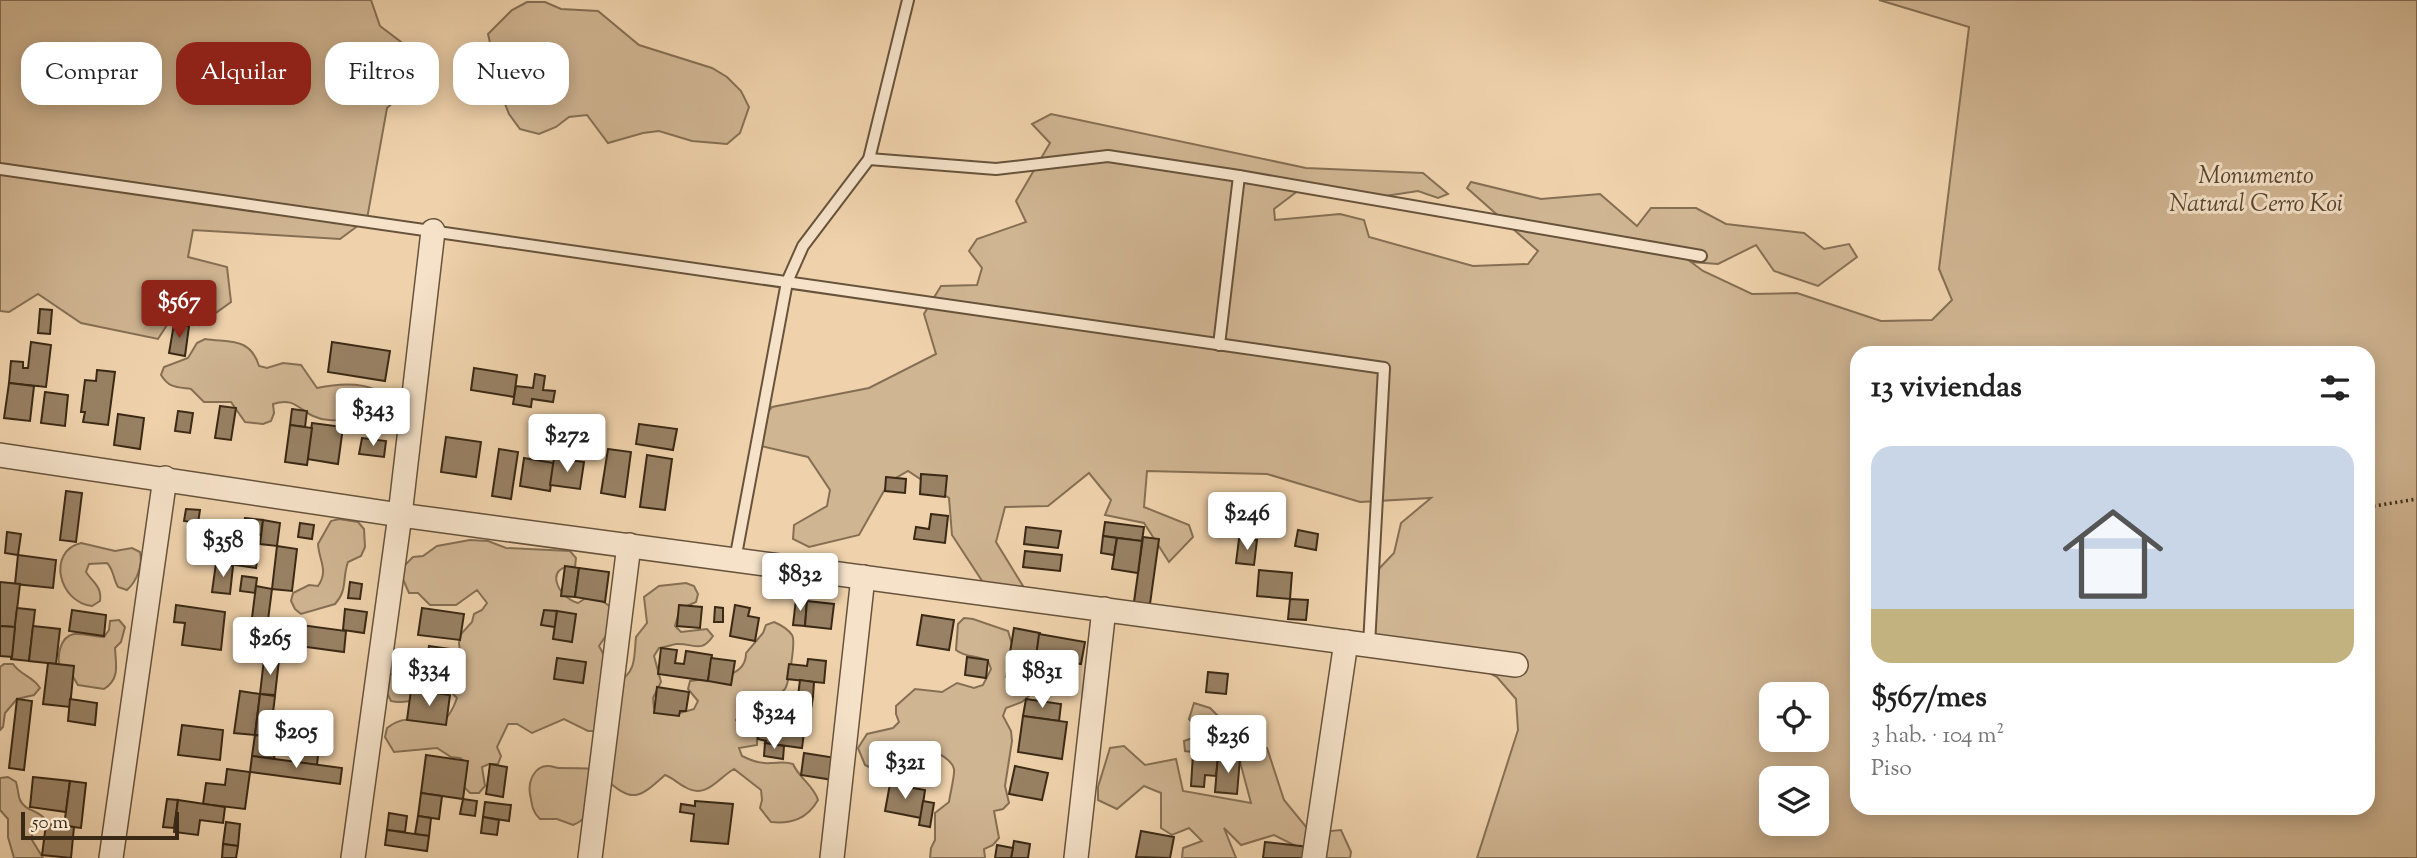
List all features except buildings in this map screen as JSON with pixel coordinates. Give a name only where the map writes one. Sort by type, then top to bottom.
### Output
[{"type":"street","points":[[354,858],[400,515],[433,232]]},
{"type":"street","points":[[0,455],[400,515],[1516,665]]},
{"type":"street","points":[[111,858],[165,478]]},
{"type":"street","points":[[590,858],[629,545]]},
{"type":"street","points":[[832,858],[863,577]]},
{"type":"street","points":[[1076,858],[1104,609]]},
{"type":"street","points":[[1314,858],[1357,643]]},
{"type":"lane","points":[[736,560],[787,282],[803,246],[869,159],[908,0]]},
{"type":"lane","points":[[869,159],[996,169],[1108,156],[1702,256]]},
{"type":"lane","points":[[0,169],[1384,368],[1357,643]]},
{"type":"lane","points":[[1219,345],[1239,176]]},
{"type":"path","points":[[2375,506],[2417,499]]},
{"type":"green space","points":[[0,0],[371,0],[380,26],[401,42],[325,42],[325,105],[390,105],[387,108],[367,219],[340,239],[193,230],[188,257],[227,267],[231,302],[199,325],[189,312],[200,299],[187,294],[158,339],[81,323],[38,294],[9,312],[0,311]]},
{"type":"green space","name":"Monumento Natural Cerro Koi","points":[[1879,0],[2417,0],[2417,858],[1477,858],[1518,730],[1516,699],[1497,677],[1444,649],[1379,645],[1366,629],[1373,575],[1394,553],[1401,523],[1431,498],[1360,502],[1267,474],[1147,471],[1144,507],[1189,525],[1193,537],[1169,562],[1144,523],[1105,515],[1111,500],[1089,473],[1048,506],[1005,507],[996,542],[1023,586],[992,596],[952,535],[949,498],[908,471],[889,482],[859,535],[809,547],[793,539],[794,525],[827,506],[830,490],[808,457],[761,446],[757,426],[772,407],[869,388],[936,354],[924,314],[941,286],[977,285],[982,268],[969,251],[977,239],[1026,222],[1016,201],[1050,143],[1032,124],[1051,114],[1306,168],[1423,173],[1448,194],[1438,198],[1418,191],[1359,200],[1303,187],[1274,209],[1275,220],[1340,214],[1364,220],[1369,237],[1473,266],[1528,264],[1538,251],[1467,188],[1471,182],[1541,199],[1600,194],[1637,226],[1651,208],[1696,208],[1726,224],[1804,233],[1824,249],[1849,244],[1857,257],[1818,286],[1774,271],[1756,245],[1718,264],[1691,262],[1703,271],[1752,294],[1797,293],[1881,321],[1932,320],[1952,300],[1939,269],[1969,27]]},
{"type":"green space","points":[[527,2],[545,2],[561,9],[598,11],[639,45],[712,68],[727,77],[741,91],[749,107],[740,133],[727,144],[692,141],[659,131],[608,143],[587,115],[569,117],[556,127],[539,134],[520,129],[505,105],[569,105],[569,42],[490,42],[488,34],[512,10]]},
{"type":"green space","points":[[205,339],[245,346],[259,366],[267,368],[283,363],[301,365],[317,388],[351,385],[374,389],[383,395],[388,404],[389,416],[375,422],[326,420],[291,403],[280,402],[273,404],[271,421],[263,424],[245,422],[231,402],[204,402],[191,389],[170,385],[161,375],[164,367],[188,358],[197,343]]},
{"type":"green space","points":[[339,519],[358,522],[364,529],[365,547],[361,556],[348,562],[343,589],[335,604],[301,614],[291,601],[293,593],[309,585],[318,586],[323,570],[318,544],[331,521]]},
{"type":"green space","points":[[470,540],[488,541],[506,548],[570,551],[576,558],[575,567],[565,567],[559,571],[559,588],[570,600],[578,603],[586,598],[602,601],[611,607],[609,631],[599,646],[618,681],[632,668],[636,637],[647,623],[644,597],[659,586],[686,583],[694,586],[698,594],[696,602],[680,609],[675,626],[681,632],[707,629],[713,636],[701,646],[676,644],[659,648],[654,656],[661,682],[653,698],[654,708],[663,713],[673,714],[694,709],[698,701],[688,689],[690,681],[734,673],[744,662],[746,653],[763,633],[766,625],[774,622],[786,629],[792,635],[793,645],[785,689],[772,697],[744,695],[736,720],[742,726],[751,728],[757,735],[757,745],[739,748],[742,756],[756,761],[793,764],[816,795],[818,800],[814,806],[798,819],[771,822],[760,808],[761,790],[734,769],[711,786],[699,791],[685,787],[665,775],[643,792],[630,795],[607,780],[594,806],[580,822],[573,825],[557,819],[540,819],[534,811],[530,794],[531,780],[539,768],[549,766],[593,769],[597,731],[588,731],[564,719],[532,733],[517,724],[508,724],[497,747],[501,756],[498,764],[482,767],[485,786],[479,793],[470,793],[464,787],[467,763],[460,758],[451,757],[437,748],[394,752],[385,737],[387,728],[399,721],[443,721],[457,698],[451,692],[443,692],[406,702],[391,701],[387,693],[389,676],[403,666],[412,665],[425,677],[453,680],[461,660],[461,634],[472,622],[474,614],[482,610],[487,603],[477,590],[456,605],[430,605],[418,593],[409,593],[401,569],[413,557],[423,556],[437,546]]},
{"type":"green space","points":[[81,543],[115,551],[132,548],[140,552],[140,567],[131,586],[127,590],[118,587],[107,563],[89,564],[86,572],[98,588],[100,601],[92,606],[71,596],[61,576],[61,565],[70,548]]},
{"type":"green space","points":[[964,618],[1008,631],[1014,651],[1015,676],[1029,687],[1029,696],[1006,708],[1003,716],[1011,731],[1012,741],[1005,786],[1009,803],[1003,809],[994,811],[999,838],[984,849],[985,858],[930,858],[935,840],[935,813],[949,802],[954,772],[951,764],[931,750],[908,744],[902,745],[890,770],[881,773],[865,765],[858,748],[867,734],[893,728],[899,722],[896,706],[915,689],[942,692],[957,683],[974,688],[983,685],[991,669],[988,661],[956,650],[958,624]]},
{"type":"green space","points":[[119,620],[125,627],[121,642],[115,648],[116,671],[113,681],[104,689],[78,685],[69,670],[60,669],[59,653],[62,643],[74,634],[104,637],[109,630],[110,621]]},
{"type":"green space","points":[[13,664],[40,688],[34,695],[17,699],[5,713],[0,730],[0,667]]},
{"type":"green space","points":[[1194,703],[1210,708],[1249,747],[1267,748],[1284,800],[1311,833],[1341,830],[1351,852],[1350,858],[1305,858],[1304,850],[1274,835],[1241,845],[1224,828],[1236,858],[1182,858],[1183,848],[1202,841],[1189,828],[1172,835],[1161,828],[1161,793],[1144,786],[1117,809],[1098,800],[1098,787],[1110,748],[1124,746],[1145,765],[1176,759],[1183,791],[1251,803],[1239,758],[1185,751],[1184,741],[1201,735],[1189,719]]},
{"type":"green space","points":[[8,777],[16,782],[22,804],[45,819],[32,832],[32,840],[43,858],[14,858],[8,837],[8,819],[0,810],[0,778]]}]
